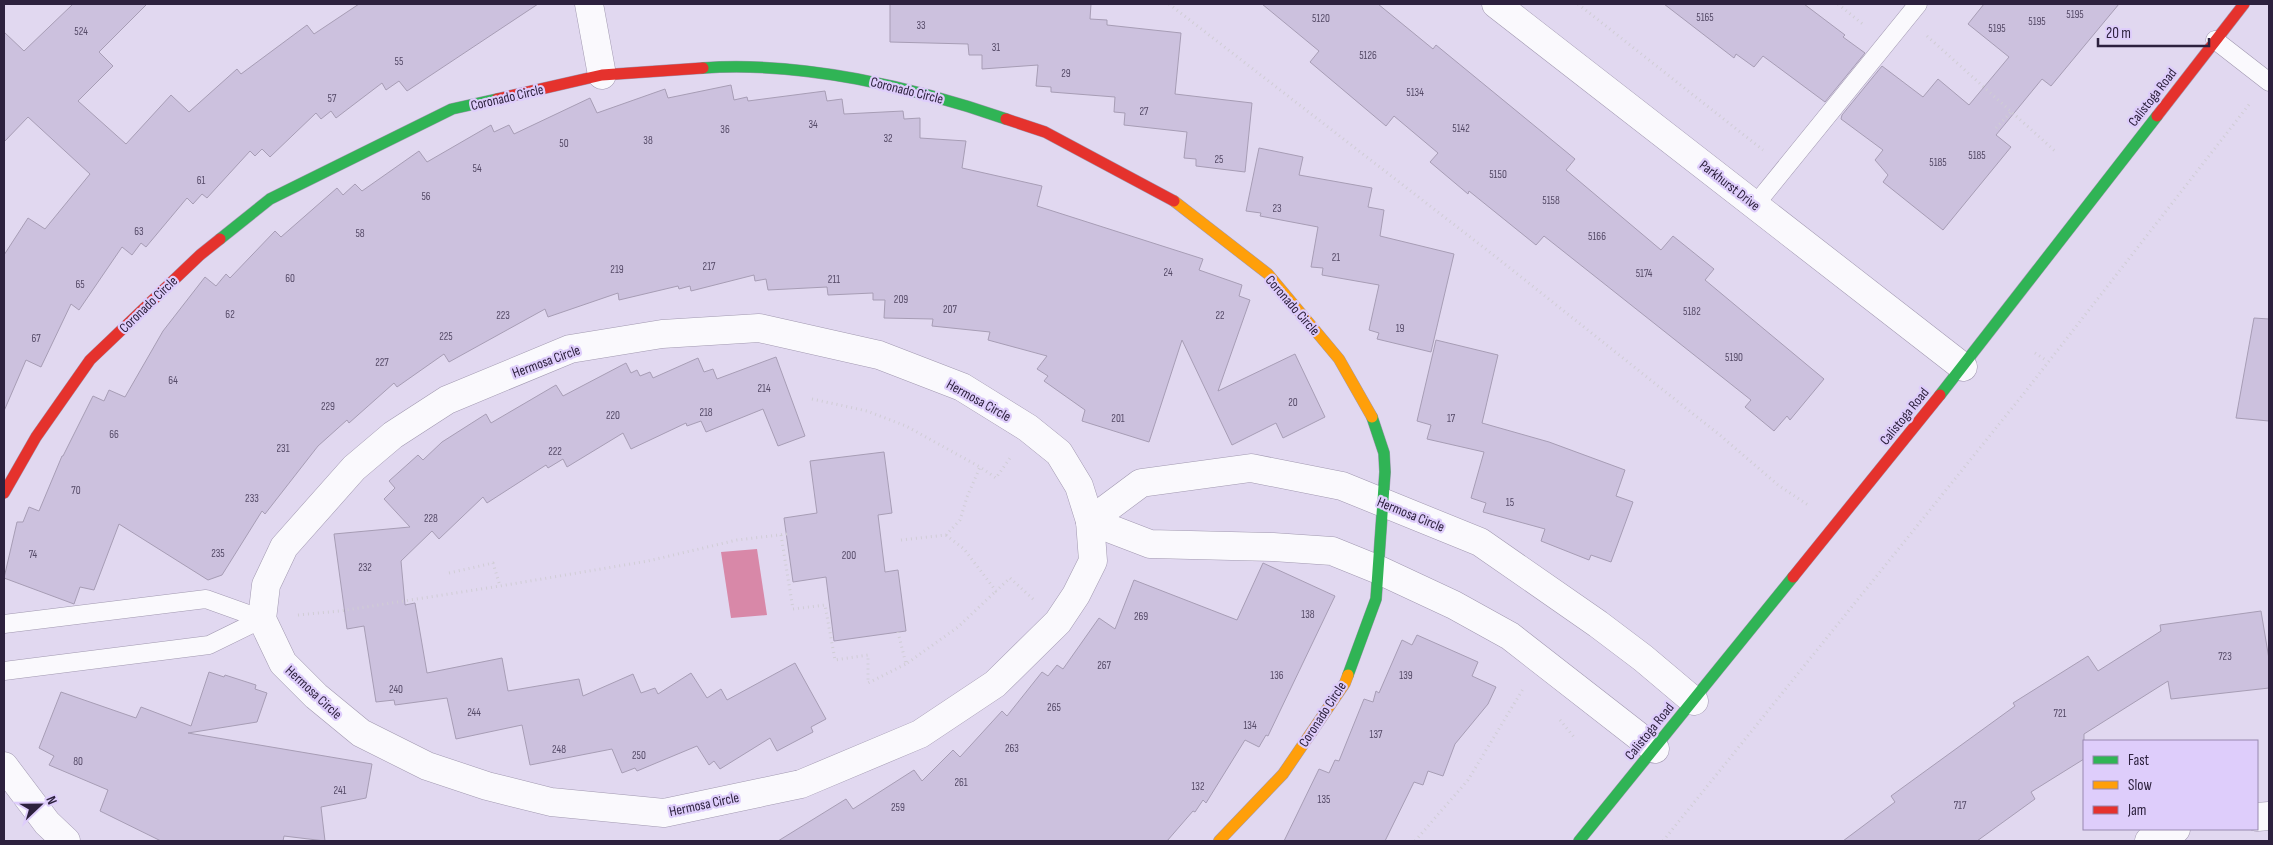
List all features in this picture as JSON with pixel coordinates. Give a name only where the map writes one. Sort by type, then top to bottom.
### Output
[{"type":"street","points":[[589,4],[602,75]]},
{"type":"street","name":"Parkhurst Drive","points":[[1496,4],[1963,367]]},
{"type":"street","name":"Calistoga Road","points":[[1579,841],[1963,367],[2244,4]]},
{"type":"street","name":"Coronado Circle","points":[[4,493],[36,437],[90,360],[200,255],[270,199],[452,109],[602,75],[742,65],[858,79],[962,104],[1045,132],[1169,197],[1268,274],[1339,359],[1374,420],[1384,453],[1384,503],[1376,599],[1345,683],[1283,774],[1219,841]]},
{"type":"street","name":"Hermosa Circle","points":[[759,328],[880,355],[962,387],[1028,428],[1059,453],[1079,486],[1090,521],[1093,560],[1076,595],[1058,622],[995,684],[920,734],[801,784],[664,813],[551,802],[487,786],[427,766],[361,733],[316,696],[283,663],[262,619],[266,585],[284,547],[354,468],[393,435],[447,400],[570,350],[662,334],[759,328]]},
{"type":"street","name":"Hermosa Circle","points":[[1090,521],[1141,483],[1251,468],[1342,486],[1480,542],[1598,624],[1643,658],[1694,701]]},
{"type":"street","points":[[1090,521],[1150,544],[1273,547],[1332,551],[1379,570],[1454,605],[1510,636],[1655,749]]},
{"type":"street","points":[[4,766],[47,822],[66,841]]},
{"type":"street","points":[[2149,841],[2174,830]]},
{"type":"lane","points":[[1755,205],[1918,4]]},
{"type":"lane","points":[[2215,40],[2268,82]]},
{"type":"lane","points":[[4,624],[206,599],[262,619]]},
{"type":"lane","points":[[4,671],[209,645],[262,619]]},
{"type":"path","points":[[1169,4],[1496,257],[1721,436],[1778,485],[1836,524]]},
{"type":"path","points":[[1578,4],[1786,167]]},
{"type":"path","points":[[1838,4],[1885,44]]},
{"type":"path","points":[[1904,20],[1917,27],[2055,151]]},
{"type":"path","points":[[1664,841],[2048,361],[2268,82]]},
{"type":"path","points":[[1996,128],[2011,112]]},
{"type":"path","points":[[2035,353],[2048,361]]},
{"type":"path","points":[[812,399],[867,411],[906,426],[980,467],[996,478],[1028,428]]},
{"type":"path","points":[[901,540],[946,535],[960,520],[967,497],[980,467]]},
{"type":"path","points":[[262,619],[340,611],[500,586],[648,561],[736,540],[787,534]]},
{"type":"path","points":[[781,535],[793,609],[825,605],[835,660],[868,655],[868,683],[906,664],[958,627],[1010,578],[1058,622]]},
{"type":"path","points":[[946,535],[964,549],[996,591]]},
{"type":"path","points":[[449,573],[493,563],[500,586]]},
{"type":"path","points":[[898,632],[906,664]]},
{"type":"path","points":[[1415,841],[1468,780],[1526,684]]},
{"type":"path","points":[[1559,718],[1574,737]]},
{"type":"shaded area","points":[[757,549],[767,615],[731,618],[721,552]]},
{"type":"building","points":[[73,4],[147,4],[99,52],[113,66],[78,101],[126,144],[171,95],[189,112],[237,69],[241,74],[307,25],[314,34],[359,4],[538,4],[407,91],[399,81],[386,90],[382,83],[336,118],[331,111],[321,119],[316,113],[270,157],[262,149],[255,156],[250,151],[207,198],[202,194],[193,204],[187,198],[146,247],[141,243],[132,255],[122,247],[79,310],[71,304],[41,367],[26,360],[4,411],[4,255],[28,218],[45,229],[90,174],[28,117],[4,142],[4,32],[24,51]]},
{"type":"building","points":[[890,4],[1091,4],[1090,19],[1107,20],[1107,25],[1181,33],[1175,94],[1252,103],[1245,172],[1196,166],[1196,159],[1184,158],[1187,132],[1124,125],[1125,113],[1114,112],[1115,97],[1051,92],[1051,87],[1036,86],[1038,65],[982,69],[982,55],[969,55],[968,44],[890,42]]},
{"type":"building","points":[[1262,4],[1378,4],[1433,49],[1436,45],[1575,159],[1566,170],[1661,250],[1673,236],[1714,269],[1705,280],[1824,379],[1790,420],[1787,416],[1774,431],[1745,407],[1751,400],[1544,236],[1536,245],[1469,191],[1468,194],[1430,162],[1438,153],[1394,116],[1386,126],[1310,62],[1319,51]]},
{"type":"building","points":[[1664,4],[1804,4],[1845,35],[1843,37],[1865,53],[1825,102],[1763,56],[1754,67],[1736,54],[1734,58]]},
{"type":"building","points":[[1984,4],[2119,4],[2051,86],[2042,79],[1996,135],[2011,147],[1943,230],[1883,182],[1888,175],[1875,160],[1883,150],[1841,119],[1842,115],[1882,66],[1923,97],[1938,79],[1969,105],[2009,57],[1968,24]]},
{"type":"building","points":[[731,85],[734,100],[747,97],[748,101],[825,91],[827,101],[842,99],[844,114],[903,111],[904,119],[920,118],[920,138],[966,141],[962,168],[1042,186],[1037,206],[1203,259],[1199,270],[1242,285],[1239,296],[1250,300],[1218,391],[1295,354],[1325,417],[1283,438],[1276,423],[1232,445],[1182,340],[1149,442],[1082,421],[1085,410],[1044,381],[1048,376],[1037,369],[1047,356],[988,340],[990,332],[932,326],[933,319],[884,318],[885,300],[873,300],[873,293],[828,295],[827,287],[768,290],[766,279],[755,281],[754,275],[691,291],[690,286],[679,289],[678,286],[619,300],[618,293],[548,317],[545,309],[449,362],[444,354],[397,387],[394,383],[349,423],[347,420],[318,446],[265,514],[262,511],[222,575],[208,580],[119,524],[94,590],[80,587],[74,604],[4,578],[17,522],[23,522],[29,507],[39,511],[62,456],[93,396],[104,401],[109,390],[125,397],[163,331],[205,277],[216,286],[226,274],[230,278],[275,231],[281,237],[337,188],[343,195],[355,184],[362,191],[419,151],[427,162],[491,125],[494,132],[509,125],[514,134],[590,98],[597,113],[665,89],[668,98]]},
{"type":"building","points":[[1259,148],[1303,157],[1299,175],[1372,188],[1368,207],[1384,210],[1380,236],[1454,254],[1431,352],[1377,339],[1379,333],[1369,330],[1379,285],[1322,275],[1323,268],[1311,267],[1318,227],[1260,216],[1261,213],[1246,211]]},
{"type":"building","points":[[2254,318],[2269,319],[2269,421],[2236,418]]},
{"type":"building","points":[[1436,340],[1498,355],[1482,423],[1549,442],[1625,470],[1616,496],[1633,502],[1611,562],[1591,555],[1589,560],[1541,541],[1545,529],[1483,512],[1486,503],[1471,498],[1484,452],[1427,439],[1431,425],[1417,421]]},
{"type":"building","points":[[776,357],[805,436],[778,446],[763,409],[706,432],[701,421],[687,426],[686,423],[631,449],[623,433],[567,467],[563,459],[548,468],[546,465],[487,503],[483,497],[439,539],[432,531],[401,561],[405,605],[415,603],[427,673],[502,658],[508,691],[579,679],[583,696],[633,674],[641,693],[655,688],[658,694],[691,673],[707,698],[721,689],[727,700],[795,663],[826,719],[811,727],[813,732],[777,751],[770,738],[720,769],[714,761],[709,765],[697,746],[637,771],[635,768],[622,773],[612,749],[530,765],[522,725],[456,739],[447,698],[395,705],[394,700],[376,702],[364,626],[347,629],[334,534],[410,527],[384,499],[395,488],[389,481],[418,455],[423,460],[442,442],[486,414],[491,423],[556,385],[563,396],[626,363],[631,373],[637,370],[640,376],[650,372],[653,378],[698,358],[704,372],[713,369],[717,379]]},
{"type":"building","points":[[884,452],[892,513],[878,515],[885,572],[898,570],[906,631],[834,641],[826,577],[793,582],[784,518],[817,513],[810,461]]},
{"type":"building","points":[[1263,563],[1335,596],[1268,736],[1266,735],[1259,747],[1245,740],[1206,803],[1203,800],[1195,812],[1193,811],[1167,841],[778,841],[846,799],[853,809],[914,770],[922,781],[953,750],[960,757],[1002,711],[1007,716],[1042,672],[1048,676],[1057,665],[1063,669],[1099,618],[1115,629],[1134,580],[1237,620]]},
{"type":"building","points":[[2261,611],[2269,659],[2269,688],[2171,699],[2168,681],[2084,734],[2083,760],[2031,792],[2035,799],[1977,841],[1843,841],[1895,802],[1891,796],[2015,706],[2013,703],[2088,656],[2098,671],[2161,631],[2160,625]]},
{"type":"building","points":[[1417,635],[1478,662],[1472,676],[1496,687],[1488,704],[1455,744],[1443,776],[1428,771],[1423,785],[1414,782],[1385,841],[1284,841],[1319,769],[1329,773],[1335,760],[1339,761],[1364,699],[1373,702],[1376,691],[1379,693],[1402,640],[1412,645]]},
{"type":"building","points":[[209,672],[256,685],[255,689],[267,693],[257,722],[188,733],[372,764],[366,798],[321,807],[325,841],[284,836],[283,841],[161,841],[100,811],[108,790],[49,765],[54,756],[39,748],[61,692],[136,718],[141,707],[191,726]]},
{"type":"traffic: fast","points":[[703,68],[779,69],[857,79],[934,97],[1006,119]]},
{"type":"traffic: fast","points":[[220,239],[270,199],[452,109],[497,99]]},
{"type":"traffic: fast","points":[[1940,395],[2157,116]]},
{"type":"traffic: fast","points":[[1348,675],[1376,599],[1385,472],[1384,453],[1372,417]]},
{"type":"traffic: fast","points":[[1579,841],[1793,577]]},
{"type":"traffic: slow","points":[[1174,201],[1268,274],[1339,359],[1372,417]]},
{"type":"traffic: slow","points":[[1219,841],[1283,774],[1345,683],[1348,675]]},
{"type":"traffic: jam","points":[[2157,116],[2244,4]]},
{"type":"traffic: jam","points":[[497,99],[602,75],[703,68]]},
{"type":"traffic: jam","points":[[1006,119],[1045,132],[1174,201]]},
{"type":"traffic: jam","points":[[4,493],[36,437],[90,360],[200,255],[220,239]]},
{"type":"traffic: jam","points":[[1793,577],[1940,395]]}]
